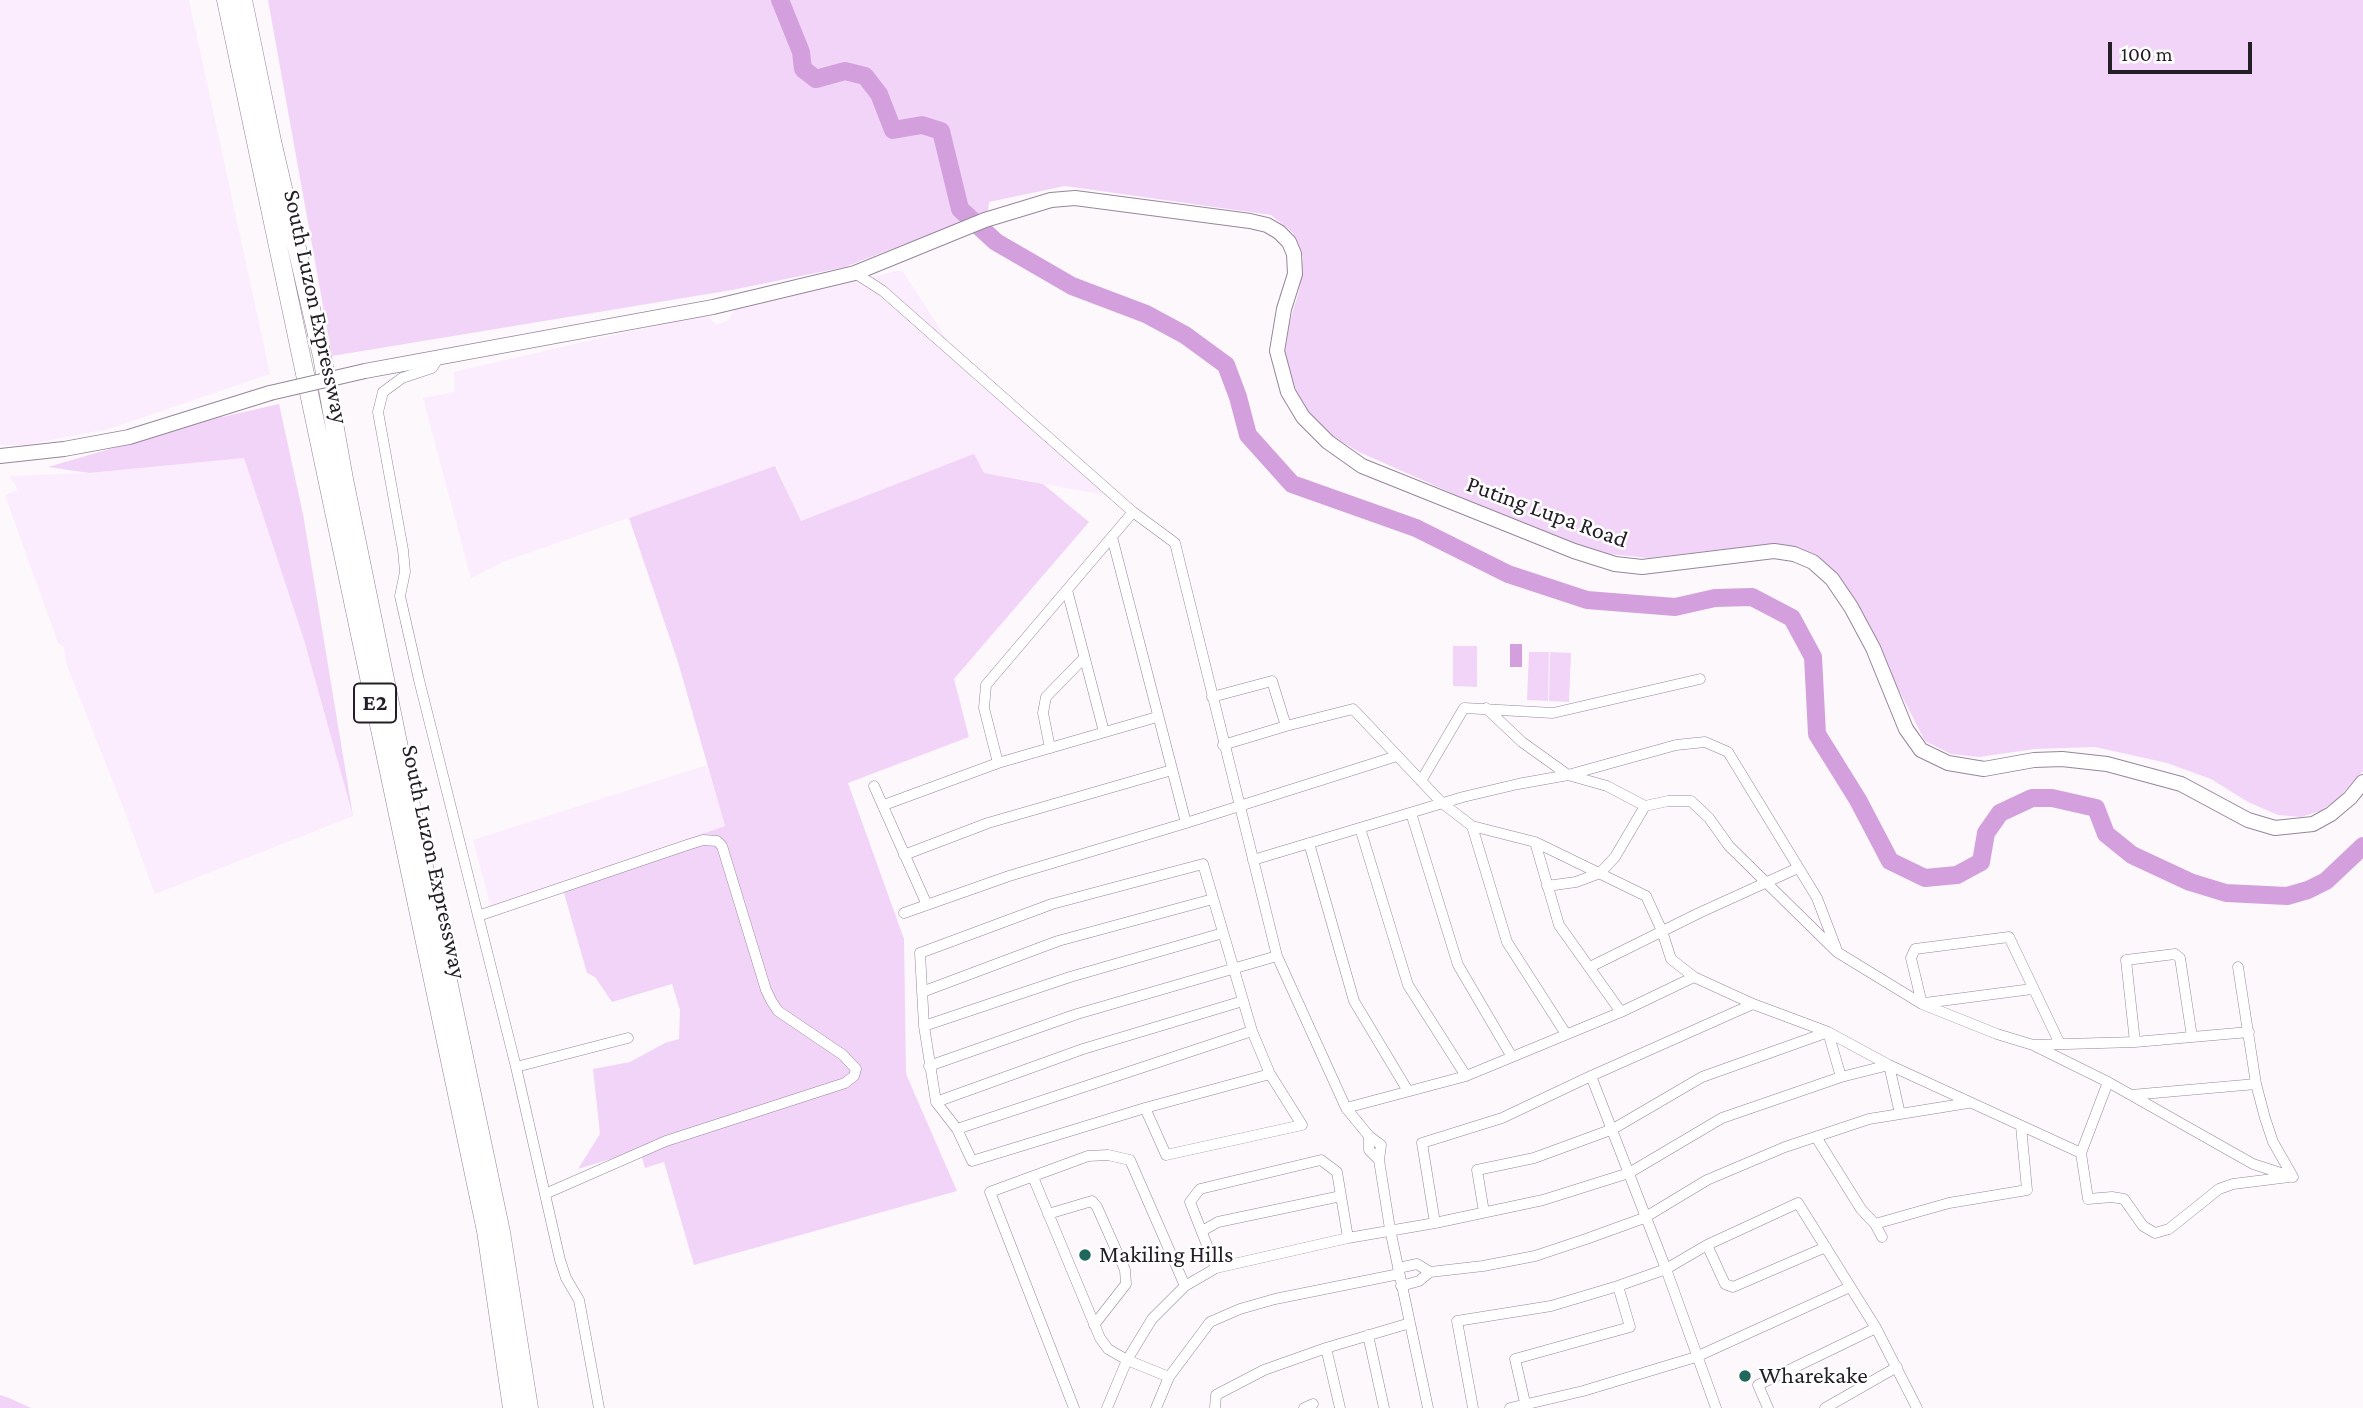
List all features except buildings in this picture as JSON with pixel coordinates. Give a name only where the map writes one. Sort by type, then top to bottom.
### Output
[{"type":"highway","name":"South Luzon Expressway","points":[[226,0],[484,1219],[512,1408]]},
{"type":"highway","name":"South Luzon Expressway","points":[[243,0],[275,154],[322,356],[344,479],[404,772],[482,1137],[501,1232],[529,1408]]},
{"type":"street","name":"Puting Lupa Road","points":[[0,456],[64,449],[129,437],[270,393],[365,371],[713,307],[855,274],[985,220],[1051,200],[1075,198],[1250,221],[1267,225],[1279,232],[1289,242],[1294,254],[1295,274],[1277,351],[1280,368],[1288,392],[1303,417],[1328,442],[1362,466],[1574,551],[1615,564],[1642,567],[1774,551],[1794,554],[1813,562],[1832,579],[1851,607],[1873,648],[1906,729],[1921,750],[1948,763],[1984,769],[2011,763],[2053,760],[2107,764],[2182,784],[2248,820],[2275,828],[2313,824],[2331,814],[2363,782]]},
{"type":"street","points":[[855,274],[883,291],[1133,512],[1175,543],[1277,956],[1346,1108],[1369,1136],[1381,1145],[1379,1160],[1390,1230],[1427,1408]]},
{"type":"street","points":[[438,359],[432,368],[402,378],[383,392],[378,412],[403,551],[405,572],[400,596],[516,1068],[560,1260],[566,1278],[579,1300],[599,1408]]},
{"type":"street","points":[[998,763],[984,708],[986,685],[1133,512]]},
{"type":"street","points":[[1112,537],[1186,823]]},
{"type":"street","points":[[1067,590],[1104,732]]},
{"type":"street","points":[[1050,748],[1043,713],[1046,696],[1084,658]]},
{"type":"street","points":[[1421,781],[1464,708],[1553,713],[1700,679]]},
{"type":"street","points":[[1212,697],[1272,681],[1286,726]]},
{"type":"street","points":[[1486,708],[1522,742],[1568,775],[1606,786],[1645,806],[1668,801],[1691,801],[1709,818],[1729,846],[1837,951],[1922,1004],[1997,1034],[2033,1045],[2108,1082],[2253,1164],[2293,1177]]},
{"type":"street","points":[[1223,745],[1353,709],[1442,803],[1472,826],[1535,842],[1646,896],[1671,959],[1694,977],[1753,1004],[1828,1032],[1889,1065],[2081,1153]]},
{"type":"street","points":[[884,805],[998,763],[1157,717]]},
{"type":"street","points":[[1253,860],[1442,803],[1568,775],[1676,745],[1705,742],[1728,752],[1817,898],[1837,951]]},
{"type":"street","points":[[904,913],[1009,876],[1397,756]]},
{"type":"street","points":[[904,855],[988,823],[1172,770]]},
{"type":"street","points":[[874,786],[927,905]]},
{"type":"street","points":[[1548,886],[1600,873],[1615,857],[1645,806]]},
{"type":"street","points":[[1411,813],[1458,965],[1512,1056]]},
{"type":"street","points":[[1472,826],[1507,942],[1566,1034]]},
{"type":"street","points":[[1360,828],[1408,985],[1466,1076]]},
{"type":"street","points":[[478,916],[687,845],[704,840],[717,841],[722,846],[772,1002],[778,1011],[843,1055],[856,1069],[854,1076],[845,1083],[666,1141],[545,1194]]},
{"type":"street","points":[[1535,842],[1559,925],[1621,1013]]},
{"type":"street","points":[[1308,843],[1354,1001],[1408,1091]]},
{"type":"street","points":[[1145,1108],[1166,1155],[1302,1125],[1270,1074],[1252,1031],[1203,864],[1052,904],[920,953],[924,1026],[936,1101],[957,1129],[972,1161],[1145,1108],[1270,1074]]},
{"type":"street","points":[[1590,967],[1798,868]]},
{"type":"street","points":[[922,992],[1058,941],[1213,899]]},
{"type":"street","points":[[924,1026],[1070,977],[1223,933]]},
{"type":"street","points":[[1922,1004],[1911,958],[1913,951],[2009,937],[2060,1044]]},
{"type":"street","points":[[2135,1042],[2126,960],[2175,954],[2180,958],[2192,1037]]},
{"type":"street","points":[[929,1066],[1077,1014],[1277,956]]},
{"type":"street","points":[[2238,967],[2256,1084],[2273,1142],[2293,1177]]},
{"type":"street","points":[[1346,1108],[1466,1076],[1621,1013],[1694,977]]},
{"type":"street","points":[[1922,1004],[2032,989]]},
{"type":"street","points":[[936,1101],[1083,1049],[1243,1001]]},
{"type":"street","points":[[1435,1223],[1422,1143],[1502,1118],[1753,1004]]},
{"type":"street","points":[[957,1129],[1252,1031]]},
{"type":"street","points":[[1828,1032],[1842,1077]]},
{"type":"street","points":[[1484,1212],[1477,1170],[1534,1158],[1613,1129],[1702,1077],[1828,1032]]},
{"type":"street","points":[[2033,1045],[2135,1042],[2249,1032]]},
{"type":"street","points":[[516,1068],[628,1038]]},
{"type":"street","points":[[1107,1408],[1127,1360],[1152,1318],[1185,1286],[1216,1268],[1348,1238],[1544,1200],[1629,1173],[1722,1118],[1842,1077],[1889,1065]]},
{"type":"street","points":[[1889,1065],[1900,1115]]},
{"type":"street","points":[[1591,1076],[1666,1269],[1716,1408]]},
{"type":"street","points":[[2108,1082],[2081,1153],[2088,1199],[2124,1199],[2143,1226],[2155,1233],[2169,1229],[2219,1189],[2233,1184],[2293,1177]]},
{"type":"street","points":[[2130,1095],[2256,1084]]},
{"type":"street","points":[[1401,1286],[1419,1281],[1430,1272],[1535,1256],[1644,1218],[1707,1180],[1785,1147],[1869,1119],[1969,1102]]},
{"type":"street","points":[[1875,1224],[1950,1203],[2027,1190],[2021,1126]]},
{"type":"street","points":[[1816,1137],[1861,1209],[1875,1224],[1882,1237]]},
{"type":"street","points":[[1074,1408],[989,1192],[1088,1156],[1108,1155],[1130,1160],[1185,1286]]},
{"type":"street","points":[[1216,1268],[1191,1202],[1200,1189],[1321,1160],[1337,1172],[1348,1238]]},
{"type":"street","points":[[1033,1177],[1094,1325],[1108,1349],[1168,1377]]},
{"type":"street","points":[[1202,1231],[1218,1222],[1341,1196]]},
{"type":"street","points":[[1048,1214],[1093,1201],[1125,1270],[1126,1284],[1094,1325]]},
{"type":"street","points":[[1473,1408],[1457,1321],[1551,1306],[1618,1286],[1666,1269],[1707,1245],[1798,1203],[1876,1328],[1917,1408]]},
{"type":"street","points":[[1707,1245],[1725,1284],[1733,1287],[1826,1247]]},
{"type":"street","points":[[1156,1408],[1168,1377],[1210,1322],[1240,1309],[1275,1299],[1398,1271],[1417,1264],[1430,1272]]},
{"type":"street","points":[[1526,1406],[1515,1359],[1630,1327],[1618,1286]]},
{"type":"street","points":[[1510,1408],[1583,1391],[1696,1357],[1850,1287]]},
{"type":"street","points":[[1215,1408],[1216,1395],[1264,1370],[1410,1323]]},
{"type":"street","points":[[1768,1408],[1758,1385],[1876,1328]]},
{"type":"street","points":[[1368,1335],[1384,1408]]},
{"type":"street","points":[[1326,1348],[1340,1408]]},
{"type":"street","points":[[1825,1408],[1897,1367]]},
{"type":"shaded area","points":[[0,0],[189,0],[270,374],[108,429],[25,445],[0,445]]},
{"type":"shaded area","points":[[268,0],[2363,0],[2363,771],[2337,800],[2320,811],[2301,817],[2278,815],[2248,802],[2211,779],[2167,763],[2095,747],[2035,749],[1979,757],[1951,754],[1925,741],[1846,587],[1810,553],[1783,545],[1761,545],[1648,558],[1600,553],[1533,529],[1359,452],[1324,431],[1302,405],[1281,350],[1299,291],[1303,257],[1293,233],[1271,215],[1065,186],[989,202],[988,212],[845,267],[732,290],[332,356]]},
{"type":"shaded area","points":[[902,270],[971,377],[1111,496],[984,473],[974,455],[800,522],[777,466],[505,561],[471,578],[423,398],[455,392],[454,372],[705,314],[716,325],[729,320],[734,310]]},
{"type":"shaded area","points":[[279,404],[303,514],[353,816],[304,640],[244,458],[89,473],[48,467],[209,420]]},
{"type":"shaded area","points":[[974,454],[984,473],[1043,484],[1089,522],[954,679],[969,737],[848,783],[904,939],[906,1074],[957,1191],[694,1265],[664,1162],[645,1168],[640,1150],[578,1169],[600,1134],[593,1069],[630,1062],[665,1043],[679,1039],[680,1010],[672,984],[612,1002],[595,977],[587,973],[561,883],[725,826],[678,662],[629,518],[775,466],[801,521]]},
{"type":"shaded area","points":[[244,458],[304,640],[353,816],[155,894],[66,663],[64,647],[58,643],[5,495],[18,490],[10,476],[89,473]]},
{"type":"shaded area","points":[[1510,644],[1522,644],[1522,667],[1510,667]]},
{"type":"shaded area","points":[[1453,646],[1477,646],[1477,687],[1453,686]]},
{"type":"shaded area","points":[[1529,652],[1549,652],[1548,701],[1527,700]]},
{"type":"shaded area","points":[[1550,652],[1571,653],[1569,702],[1549,701]]},
{"type":"shaded area","points":[[707,765],[725,826],[491,908],[473,840]]},
{"type":"shaded area","points":[[0,1395],[9,1398],[31,1408],[0,1408]]},
{"type":"waterway","points":[[780,0],[801,52],[803,69],[816,79],[845,71],[865,76],[879,94],[893,130],[922,125],[941,131],[960,209],[996,242],[1072,286],[1146,314],[1185,335],[1226,365],[1248,435],[1292,484],[1416,528],[1508,574],[1587,600],[1675,607],[1715,598],[1752,597],[1792,618],[1813,657],[1817,734],[1858,800],[1890,861],[1925,878],[1957,875],[1981,862],[1986,833],[2000,813],[2032,798],[2052,798],[2096,808],[2106,834],[2132,855],[2190,882],[2226,893],[2287,896],[2308,890],[2326,881],[2363,846]]},
{"type":"place","name":"Makiling Hills","points":[[1085,1255]]},
{"type":"place","name":"Wharekake","points":[[1745,1376]]}]
